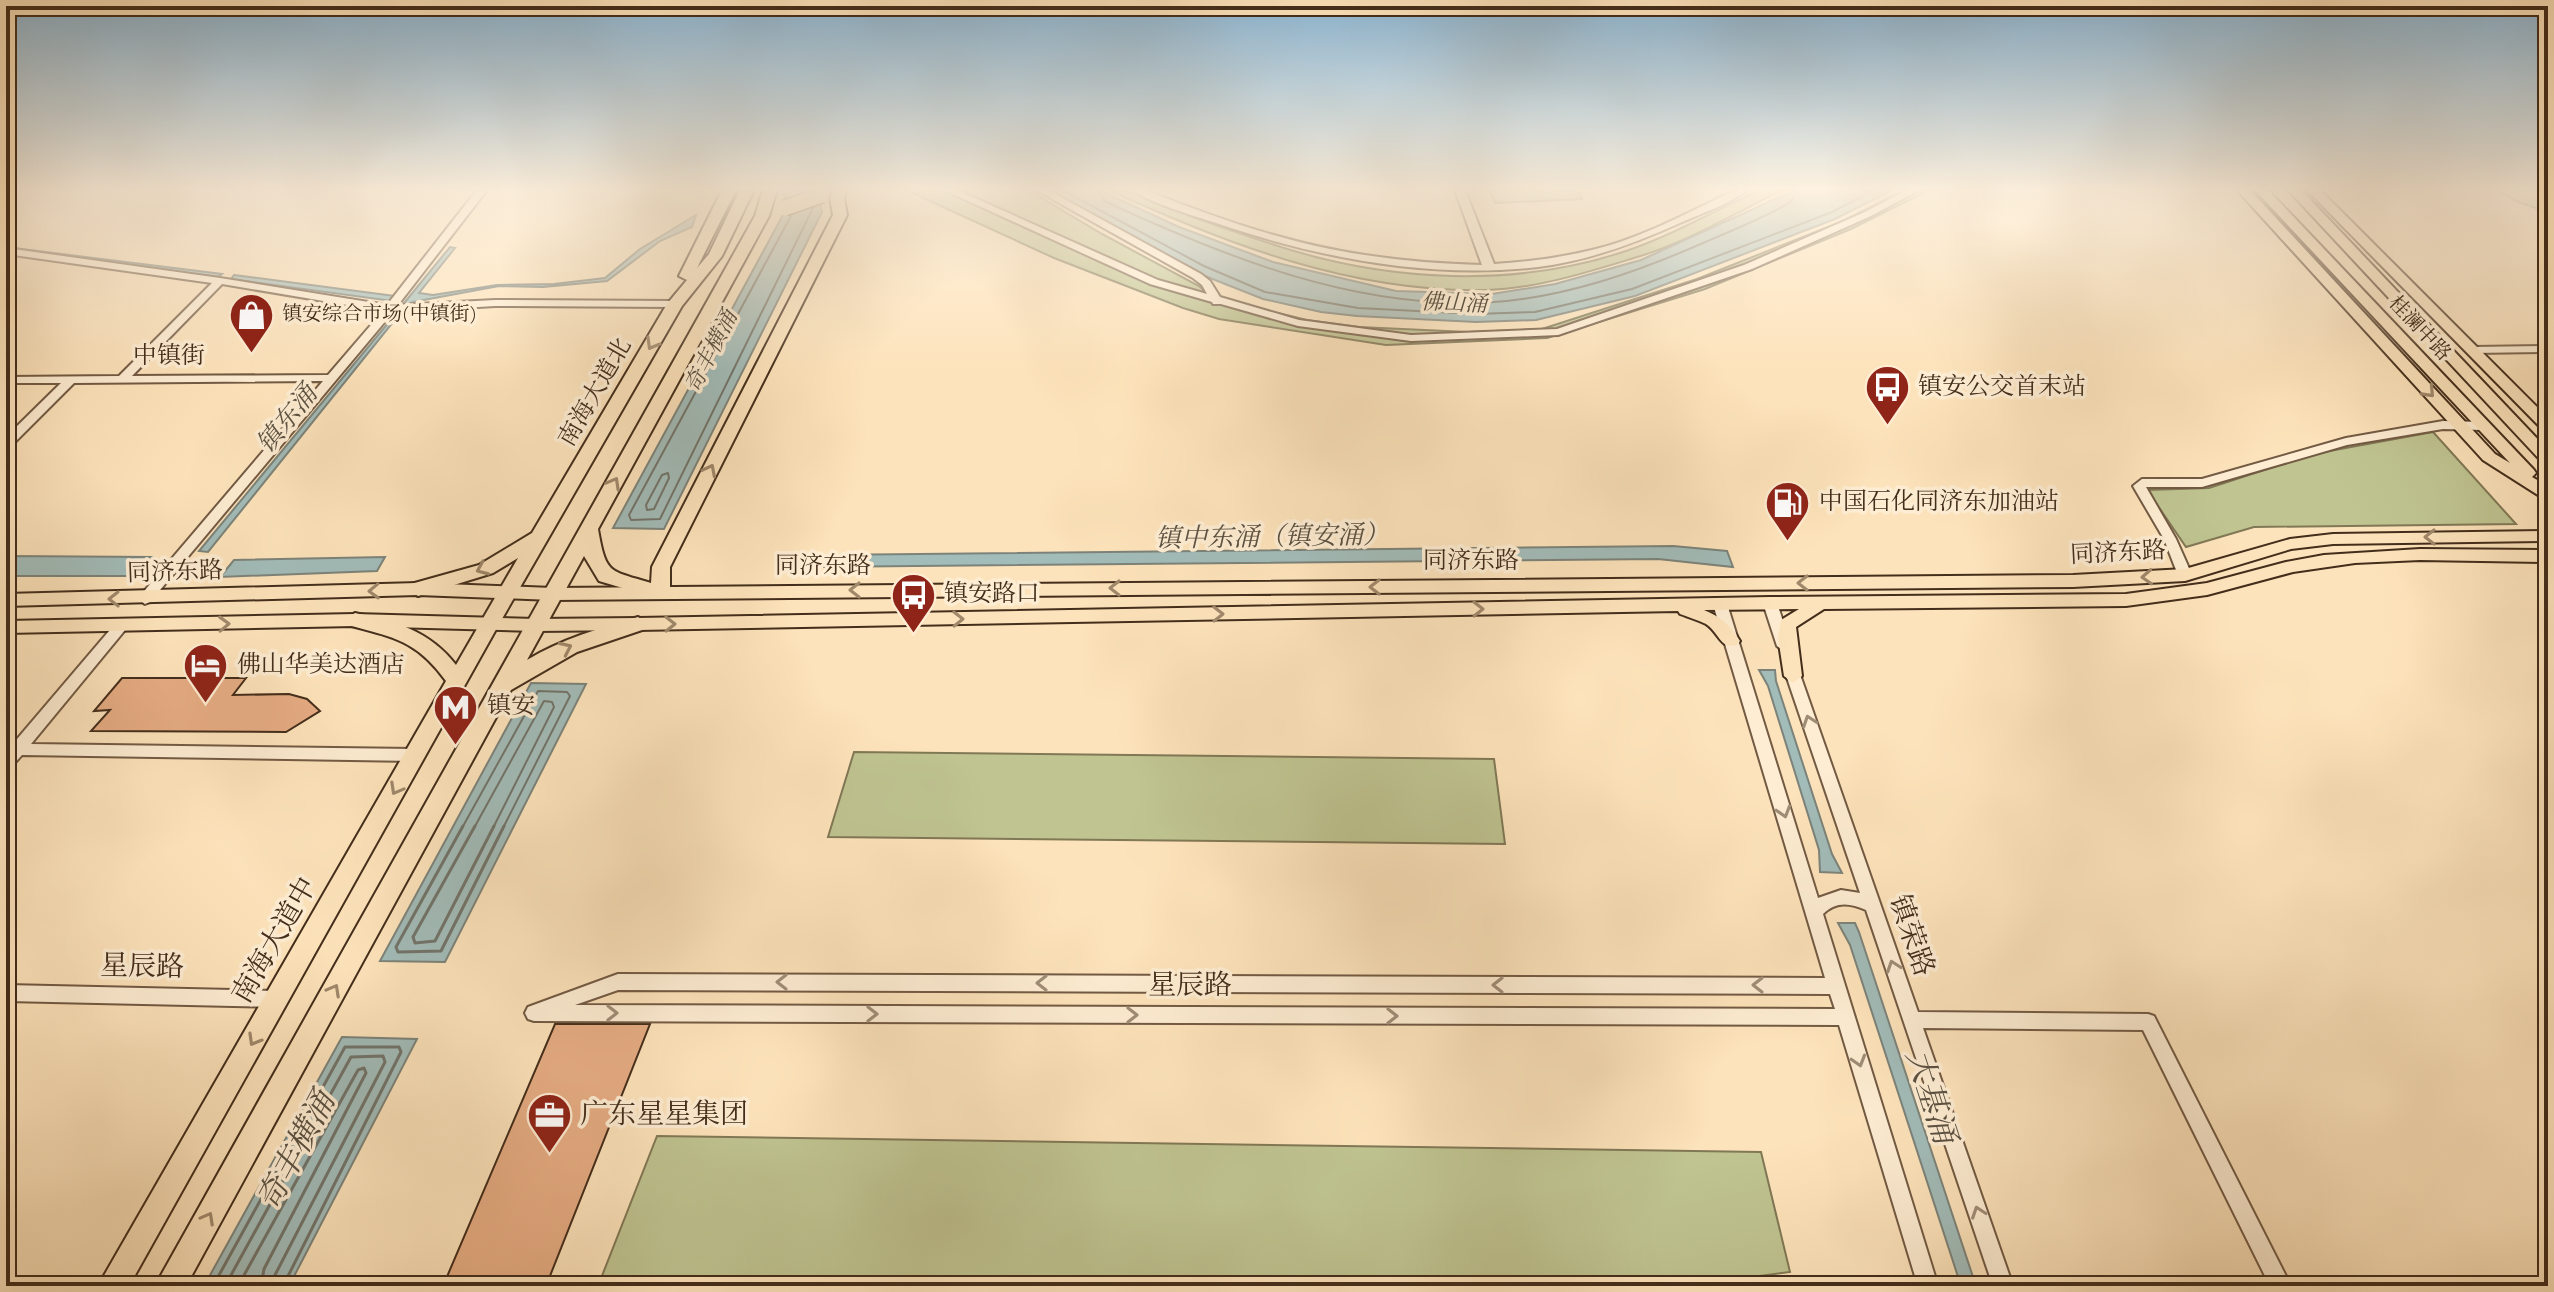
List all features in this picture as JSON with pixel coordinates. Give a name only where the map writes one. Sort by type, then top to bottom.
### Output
[{"type":"highway","points":[[691,285],[685,279],[699,250]]},
{"type":"highway","name":"南海大道北","points":[[489,624],[675,304],[718,250]]},
{"type":"highway","points":[[170,1286],[741,250]]},
{"type":"highway","points":[[712,305],[729,294],[754,250]]},
{"type":"highway","points":[[589,529],[594,561],[606,576],[660,592],[661,567],[822,250]]},
{"type":"highway","points":[[418,589],[486,569],[541,536]]},
{"type":"highway","points":[[355,620],[414,634],[436,651],[457,681]]},
{"type":"highway","name":"南海大道中","points":[[113,1286],[489,624]]},
{"type":"highway","points":[[502,688],[527,668],[570,645],[638,624]]},
{"type":"main road","points":[[2299,250],[2489,457],[2546,493]]},
{"type":"main road","name":"桂澜中路","points":[[2318,250],[2546,493]]},
{"type":"main road","name":"桂澜中路","points":[[2351,250],[2548,459]]},
{"type":"main road","points":[[2373,250],[2548,427]]},
{"type":"main road","points":[[2315,268],[2356,291]]},
{"type":"main road","points":[[2315,268],[2388,325]]},
{"type":"main road","points":[[2447,351],[2473,350]]},
{"type":"main road","points":[[2393,353],[2415,353]]},
{"type":"main road","name":"同济东路","points":[[6,600],[145,599],[418,589],[553,594],[2073,581],[2185,575],[2290,544],[2333,539],[2548,536]]},
{"type":"main road","points":[[2460,554],[2530,549],[2531,546],[2525,542],[2508,537]]},
{"type":"main road","name":"同济东路","points":[[6,627],[355,620],[536,625],[638,624],[1770,603],[2126,600],[2234,583],[2292,566],[2342,560],[2460,554],[2548,556]]},
{"type":"main road","points":[[1793,676],[1792,656],[1785,636],[1787,624],[1797,615],[1823,604]]},
{"type":"main road","points":[[1672,606],[1715,621],[1731,641]]},
{"type":"street","points":[[145,599],[390,309],[435,250]]},
{"type":"street","points":[[1083,250],[1154,282],[1217,302],[1298,323],[1411,338],[1558,332],[1748,267],[1786,250]]},
{"type":"street","points":[[1150,250],[1197,276],[1206,283],[1217,302]]},
{"type":"street","points":[[1328,250],[1430,266],[1490,267],[1601,250]]},
{"type":"street","points":[[1483,250],[1490,267]]},
{"type":"street","points":[[6,251],[390,309],[495,303],[675,304]]},
{"type":"street","points":[[122,379],[220,281]]},
{"type":"street","points":[[2473,350],[2548,349]]},
{"type":"street","name":"中镇街","points":[[6,380],[332,378]]},
{"type":"street","points":[[6,444],[72,379]]},
{"type":"street","points":[[2185,575],[2170,539],[2139,486],[2142,483],[2202,483],[2346,442],[2443,425],[2483,426]]},
{"type":"street","name":"镇荣路","points":[[1770,603],[2003,1286]]},
{"type":"street","points":[[1720,604],[1928,1286]]},
{"type":"street","points":[[6,763],[120,627]]},
{"type":"street","points":[[17,749],[415,755]]},
{"type":"street","points":[[1814,913],[1822,902],[1835,897],[1854,898],[1873,906]]},
{"type":"street","name":"星辰路","points":[[1836,986],[618,982],[534,1013],[1846,1017]]},
{"type":"street","name":"星辰路","points":[[6,993],[277,999]]},
{"type":"street","points":[[1912,1020],[2148,1022],[2281,1286]]},
{"type":"green space","points":[[1037,250],[1132,250],[1199,286],[1211,297],[1307,320],[1359,327],[1468,332],[1542,329],[1697,279],[1769,250],[1799,250],[1705,289],[1547,338],[1386,345],[1219,319]]},
{"type":"green space","points":[[1256,250],[1293,250],[1366,268],[1454,276],[1541,271],[1628,250],[1657,250],[1561,279],[1523,287],[1486,290],[1437,289],[1388,283],[1293,262]]},
{"type":"green space","points":[[2433,432],[2516,524],[2254,527],[2186,547],[2147,490],[2209,488],[2313,454]]},
{"type":"green space","points":[[854,752],[1494,759],[1505,844],[828,837]]},
{"type":"green space","points":[[657,1136],[1761,1152],[1790,1272],[1685,1286],[598,1286]]},
{"type":"water","points":[[32,250],[222,274],[218,277],[6,251]]},
{"type":"water","points":[[447,250],[453,250],[419,293],[433,295],[497,285],[554,284],[605,278],[638,250],[648,250],[607,281],[543,287],[499,286],[413,302],[400,308]]},
{"type":"water","name":"奇丰横涌","points":[[764,250],[803,250],[664,529],[613,528]]},
{"type":"water","name":"佛山涌","points":[[1156,250],[1242,250],[1273,262],[1396,291],[1492,294],[1555,284],[1641,260],[1662,250],[1754,250],[1635,296],[1536,320],[1476,322],[1321,312],[1263,299],[1200,274]]},
{"type":"water","points":[[234,275],[395,296],[392,301],[231,279]]},
{"type":"water","points":[[398,311],[402,311],[208,552],[199,551]]},
{"type":"water","points":[[1673,546],[1727,551],[1733,567],[1658,559],[815,567],[820,555]]},
{"type":"water","points":[[6,556],[152,557],[137,576],[6,576]]},
{"type":"water","points":[[385,557],[377,571],[220,577],[234,560]]},
{"type":"water","points":[[1759,670],[1775,670],[1832,854],[1842,873],[1820,872],[1819,850],[1768,686]]},
{"type":"water","points":[[531,683],[586,684],[445,962],[380,961]]},
{"type":"water","points":[[1838,923],[1855,923],[1859,932],[1976,1286],[1961,1286],[1850,945]]},
{"type":"water","name":"奇丰横涌","points":[[342,1037],[417,1039],[289,1286],[204,1286]]},
{"type":"building","name":"佛山华美达酒店","points":[[122,678],[246,678],[233,695],[289,694],[307,699],[320,711],[286,732],[91,731],[110,710],[94,711]]},
{"type":"building","name":"广东星星集团","points":[[555,1024],[650,1024],[546,1286],[443,1286]]},
{"type":"place","name":"镇安综合市场(中镇街)","points":[[251,354]]},
{"type":"place","name":"镇安公交首末站","points":[[1887,427]]},
{"type":"place","name":"中国石化同济东加油站","points":[[1788,542]]},
{"type":"place","name":"镇安路口","points":[[913,634]]},
{"type":"place","name":"佛山华美达酒店","points":[[206,705]]},
{"type":"place","name":"镇安","points":[[456,746]]},
{"type":"place","name":"广东星星集团","points":[[549,1155]]},
{"type":"water label","name":"镇东涌","points":[[288,420]]},
{"type":"water label","name":"镇中东涌（镇安涌）","points":[[1272,538]]},
{"type":"water label","name":"大基涌","points":[[1929,1097]]}]
